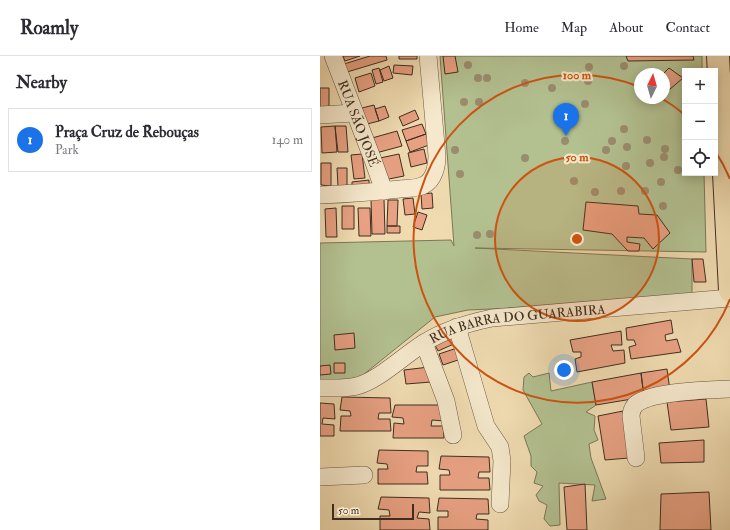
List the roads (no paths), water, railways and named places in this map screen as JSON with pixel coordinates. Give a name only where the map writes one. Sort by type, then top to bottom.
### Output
[{"type":"highway","points":[[718,56],[730,291]]},
{"type":"street","name":"RUA SÃO JOSÉ","points":[[333,56],[384,191]]},
{"type":"street","points":[[320,195],[384,191],[418,187],[425,185],[431,179],[437,163],[437,156],[428,56]]},
{"type":"street","points":[[320,115],[354,113]]},
{"type":"street","name":"RUA BARRA DO GUARABIRA","points":[[320,388],[356,387],[371,380],[424,343],[457,327],[492,318],[730,298]]},
{"type":"street","points":[[457,327],[486,426],[500,447],[502,461],[500,504]]},
{"type":"street","points":[[424,343],[446,400],[453,435]]},
{"type":"street","points":[[636,458],[631,416],[632,410],[636,404],[644,400],[666,394],[730,389]]},
{"type":"street","points":[[320,476],[364,475]]},
{"type":"place","name":"Praça Cruz de Rebouças","points":[[566,136]]}]
